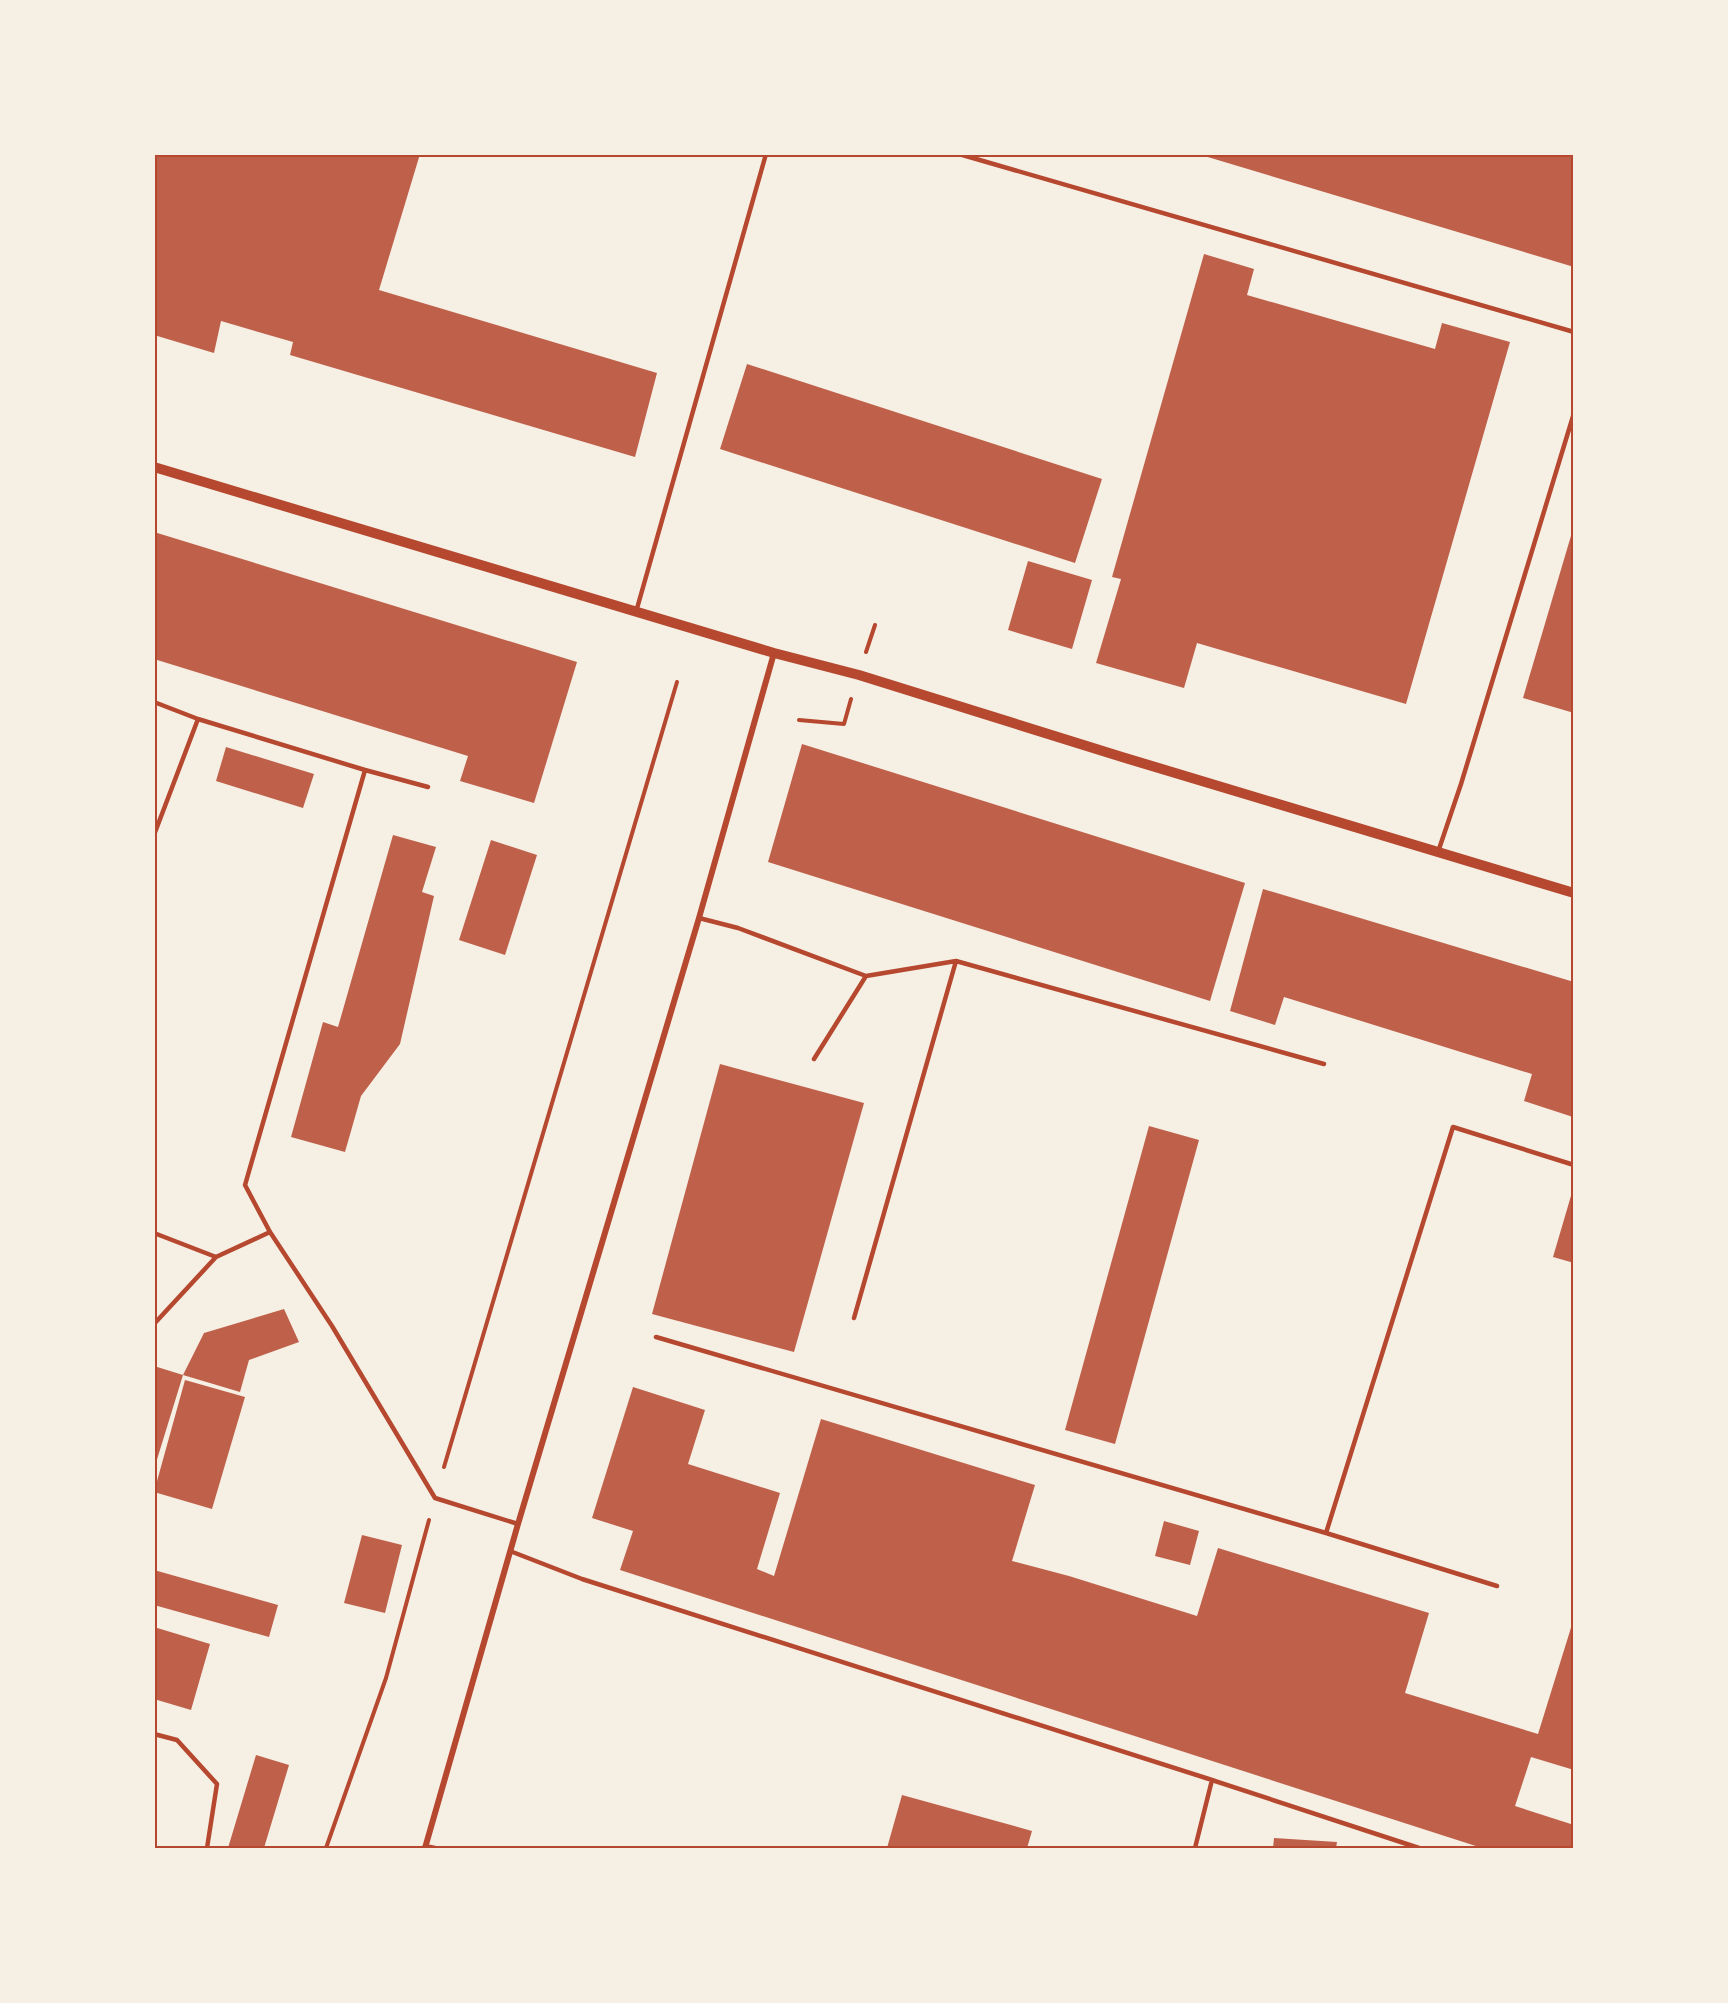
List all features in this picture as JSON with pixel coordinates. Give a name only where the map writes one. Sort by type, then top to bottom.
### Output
[{"type":"street","points":[[154,467],[774,653],[859,675],[1574,893]]},
{"type":"street","points":[[425,1847],[510,1551],[699,918],[774,653]]},
{"type":"lane","points":[[636,612],[766,154]]},
{"type":"lane","points":[[959,154],[1574,332]]},
{"type":"lane","points":[[1438,852],[1461,784],[1574,413]]},
{"type":"lane","points":[[154,702],[198,719],[428,788]]},
{"type":"lane","points":[[154,835],[198,719]]},
{"type":"lane","points":[[365,770],[245,1185],[270,1232],[332,1326],[435,1498],[518,1524]]},
{"type":"lane","points":[[699,918],[738,928],[866,976],[956,961],[1324,1064]]},
{"type":"lane","points":[[854,1318],[956,961]]},
{"type":"lane","points":[[814,1059],[866,976]]},
{"type":"lane","points":[[1326,1533],[1453,1127],[1574,1165]]},
{"type":"lane","points":[[154,1324],[216,1257],[270,1232]]},
{"type":"lane","points":[[154,1233],[216,1257]]},
{"type":"lane","points":[[656,1337],[1326,1533],[1497,1586]]},
{"type":"lane","points":[[510,1551],[582,1579],[1419,1848]]},
{"type":"lane","points":[[154,1734],[177,1740],[217,1784],[207,1848]]},
{"type":"lane","points":[[1195,1848],[1212,1780]]},
{"type":"lane","points":[[425,1847],[435,1848]]},
{"type":"path","points":[[326,1848],[386,1678],[435,1498],[677,682]]},
{"type":"building","points":[[154,154],[420,154],[379,290],[657,373],[635,457],[290,355],[293,342],[221,321],[214,353],[154,335]]},
{"type":"building","points":[[1574,154],[1574,267],[1201,155]]},
{"type":"building","points":[[1204,254],[1254,269],[1247,295],[1435,349],[1442,323],[1510,342],[1406,704],[1197,643],[1184,688],[1096,663],[1121,579],[1112,577]]},
{"type":"building","points":[[747,364],[1102,479],[1075,563],[720,449]]},
{"type":"building","points":[[1574,529],[1574,713],[1523,698]]},
{"type":"building","points":[[154,532],[577,662],[534,803],[460,781],[468,756],[154,659]]},
{"type":"building","points":[[1028,561],[1092,580],[1072,649],[1008,630]]},
{"type":"building","points":[[802,744],[1245,883],[1210,1001],[768,862]]},
{"type":"building","points":[[226,747],[314,774],[303,808],[216,781]]},
{"type":"building","points":[[393,835],[436,847],[422,892],[434,896],[400,1044],[361,1096],[345,1152],[291,1137],[323,1022],[338,1027]]},
{"type":"building","points":[[491,840],[537,855],[505,955],[459,940]]},
{"type":"building","points":[[1263,889],[1574,982],[1573,1117],[1524,1101],[1532,1074],[1284,997],[1275,1025],[1230,1011]]},
{"type":"building","points":[[720,1064],[864,1103],[794,1352],[652,1314]]},
{"type":"building","points":[[1149,1126],[1199,1140],[1115,1444],[1065,1430]]},
{"type":"building","points":[[1574,1189],[1574,1263],[1553,1257]]},
{"type":"building","points":[[284,1309],[299,1342],[249,1360],[240,1392],[183,1375],[204,1333]]},
{"type":"building","points":[[154,1366],[183,1375],[155,1466],[154,1466]]},
{"type":"building","points":[[185,1380],[245,1397],[212,1509],[154,1492]]},
{"type":"building","points":[[633,1387],[705,1410],[688,1464],[780,1493],[757,1569],[774,1576],[821,1419],[1035,1485],[1012,1561],[1069,1576],[1197,1616],[1218,1548],[1429,1613],[1405,1693],[1538,1734],[1574,1618],[1574,1770],[1531,1757],[1515,1806],[1574,1825],[1574,1848],[1482,1848],[620,1570],[633,1531],[592,1518]]},
{"type":"building","points":[[1164,1521],[1199,1531],[1190,1565],[1155,1556]]},
{"type":"building","points":[[362,1535],[402,1545],[385,1613],[344,1603]]},
{"type":"building","points":[[154,1570],[278,1605],[269,1637],[154,1605]]},
{"type":"building","points":[[154,1627],[210,1644],[191,1710],[154,1699]]},
{"type":"building","points":[[256,1755],[289,1765],[264,1848],[228,1848]]},
{"type":"building","points":[[902,1795],[1032,1831],[1027,1848],[887,1848]]},
{"type":"building","points":[[1274,1838],[1337,1842],[1336,1848],[1273,1848]]}]
